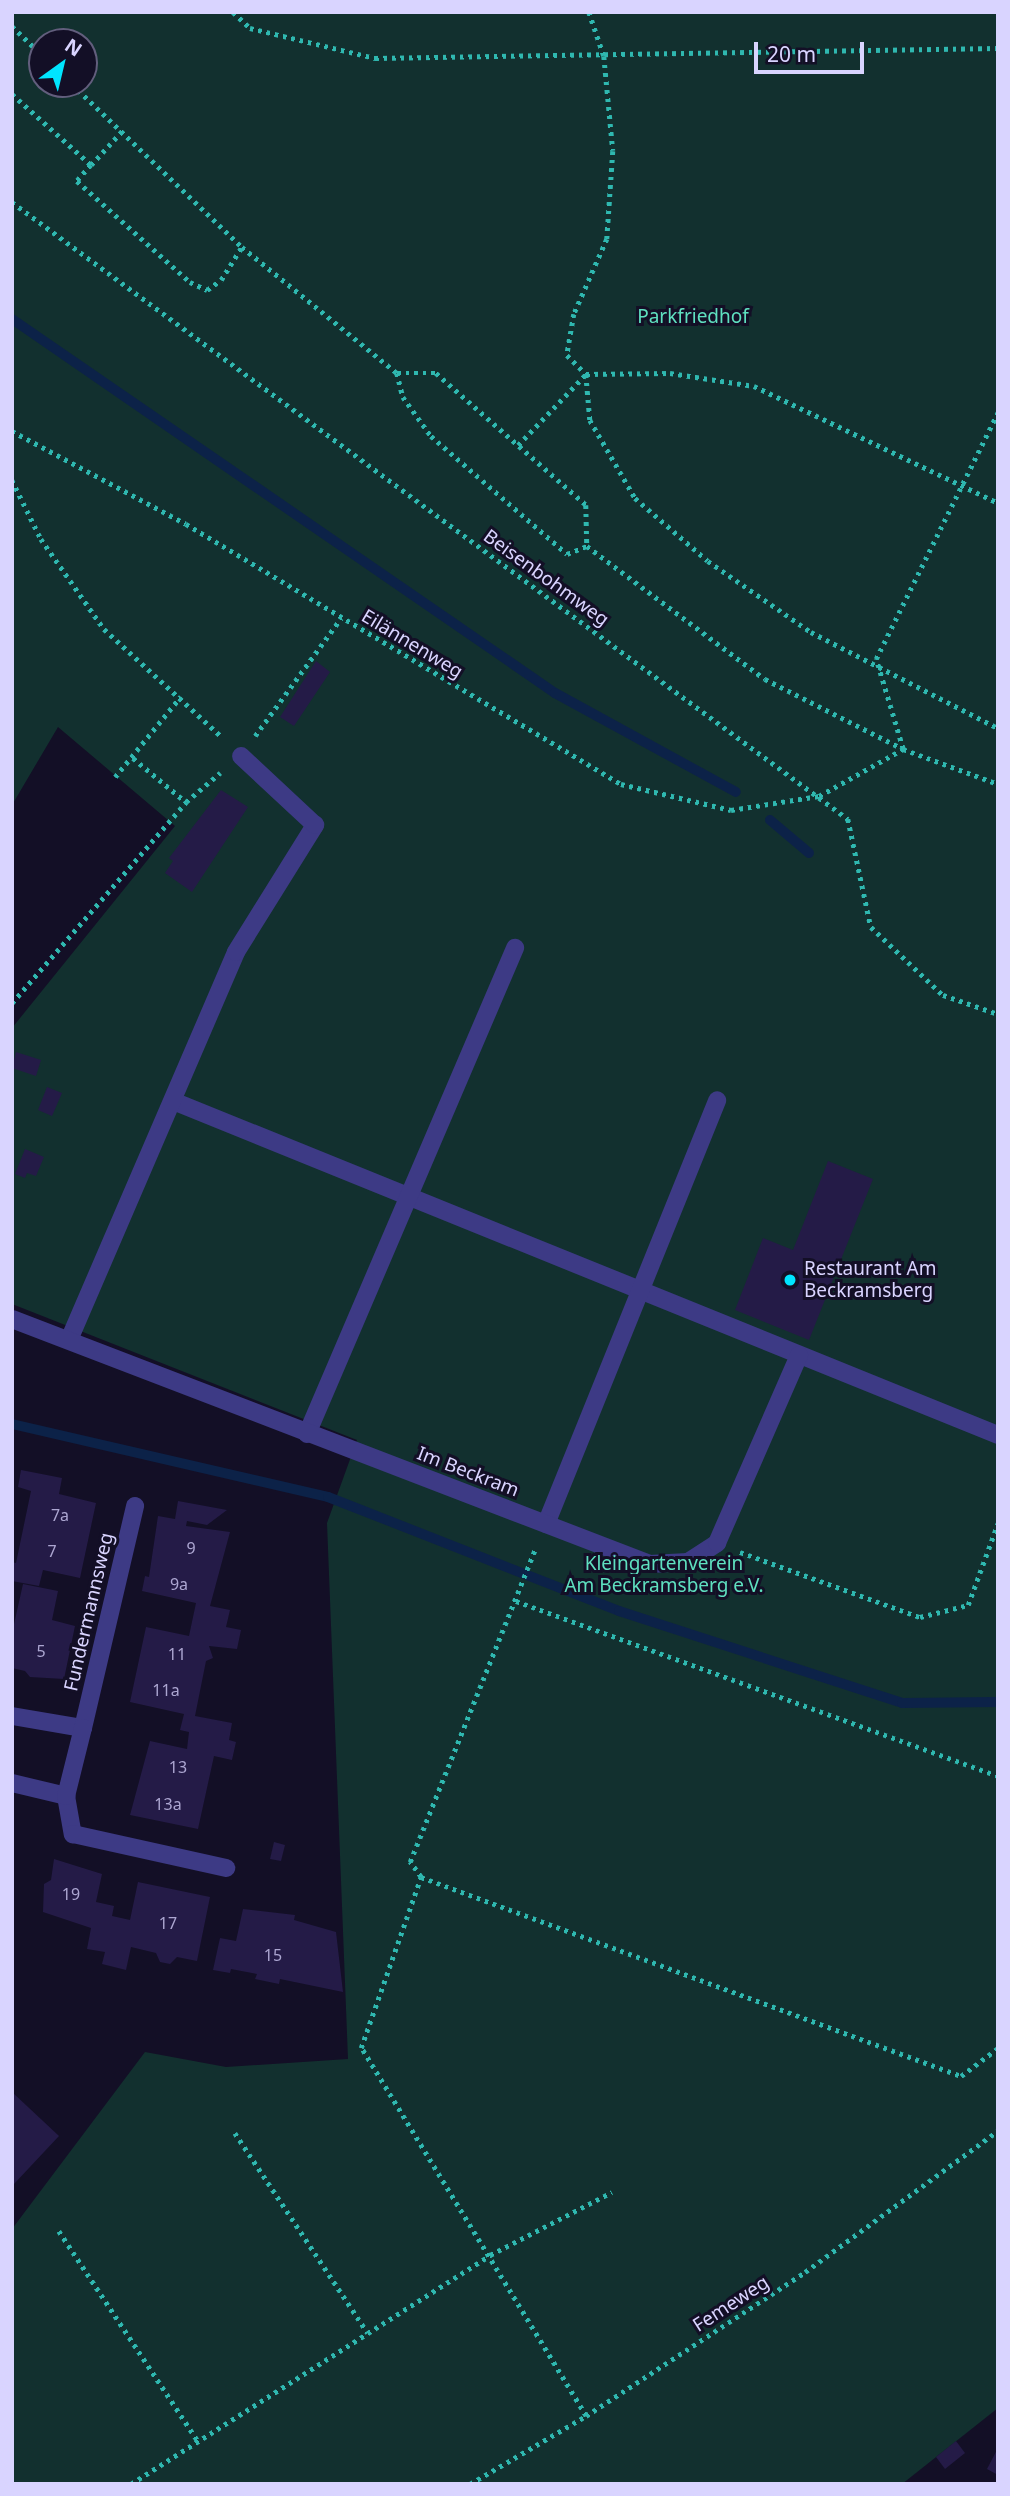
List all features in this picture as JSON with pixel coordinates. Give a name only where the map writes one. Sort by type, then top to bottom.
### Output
[{"type":"street","points":[[69,1340],[236,952],[316,825],[241,756]]},
{"type":"street","points":[[307,1434],[405,1196],[515,948]]},
{"type":"street","points":[[546,1524],[717,1100]]},
{"type":"street","points":[[173,1101],[998,1435]]},
{"type":"street","name":"Im Beckram","points":[[12,1319],[650,1564],[688,1562],[717,1543]]},
{"type":"street","points":[[717,1543],[799,1355]]},
{"type":"street","name":"Fundermannsweg","points":[[135,1506],[66,1796],[73,1835],[226,1868]]},
{"type":"street","points":[[12,1716],[83,1728]]},
{"type":"street","points":[[12,1783],[66,1796]]},
{"type":"path","points":[[233,12],[250,29],[374,58],[998,48]]},
{"type":"path","points":[[589,12],[604,55],[613,151],[607,239],[574,314],[567,355],[586,374],[590,421],[635,498],[708,561],[811,632],[998,728]]},
{"type":"path","points":[[12,26],[28,41]]},
{"type":"path","points":[[12,93],[91,165]]},
{"type":"path","points":[[87,98],[242,247],[397,373],[403,397],[431,436],[567,554],[587,546]]},
{"type":"path","points":[[122,131],[77,181],[190,282],[207,290],[221,280],[242,247]]},
{"type":"path","name":"Beisenbohmweg","points":[[12,202],[819,796],[848,820],[871,927],[943,995],[998,1014]]},
{"type":"path","points":[[397,373],[436,373],[586,505],[587,546]]},
{"type":"path","points":[[518,445],[586,374],[670,373],[754,386],[998,503]]},
{"type":"path","points":[[903,749],[876,659],[998,412]]},
{"type":"path","name":"Eilännenweg","points":[[12,431],[186,524],[621,784],[731,810],[819,796]]},
{"type":"path","points":[[12,480],[41,539],[104,629],[181,696],[241,756]]},
{"type":"path","points":[[587,546],[765,679],[903,749],[998,784]]},
{"type":"path","points":[[12,1003],[186,802],[241,756],[341,618]]},
{"type":"path","points":[[116,777],[181,696]]},
{"type":"path","points":[[819,796],[903,749]]},
{"type":"path","points":[[133,758],[186,802]]},
{"type":"path","points":[[717,1543],[920,1617],[968,1605],[998,1523]]},
{"type":"path","points":[[531,1556],[516,1601],[410,1861],[421,1877],[961,2076],[998,2048]]},
{"type":"path","points":[[516,1601],[998,1776]]},
{"type":"path","points":[[421,1877],[361,2048],[586,2416]]},
{"type":"path","name":"Femeweg","points":[[470,2484],[586,2416],[805,2272],[998,2131]]},
{"type":"path","points":[[235,2133],[368,2333]]},
{"type":"path","points":[[131,2484],[490,2255],[612,2192]]},
{"type":"path","points":[[59,2231],[198,2441]]},
{"type":"green space","points":[[12,12],[998,12],[998,2408],[902,2484],[12,2484],[12,2229],[145,2052],[226,2067],[348,2059],[327,1523],[357,1440],[12,1304],[12,1028],[175,826],[58,727],[12,805]]},
{"type":"building","points":[[316,661],[330,672],[294,726],[280,717]]},
{"type":"building","points":[[221,790],[248,807],[192,892],[165,873],[173,861],[169,858]]},
{"type":"building","points":[[16,1052],[41,1060],[36,1076],[12,1068]]},
{"type":"building","points":[[47,1087],[62,1093],[52,1116],[38,1110]]},
{"type":"building","points":[[25,1149],[44,1157],[36,1176],[27,1173],[25,1178],[15,1174]]},
{"type":"building","name":"Restaurant Am Beckramsberg","points":[[828,1161],[873,1179],[809,1340],[735,1310],[763,1238],[793,1250]]},
{"type":"building","points":[[21,1470],[62,1478],[59,1494],[96,1503],[80,1578],[43,1570],[39,1586],[12,1581],[12,1562],[16,1563],[31,1491],[18,1487]]},
{"type":"building","points":[[178,1501],[227,1510],[207,1525],[187,1521],[186,1526],[230,1532],[210,1606],[230,1610],[226,1627],[241,1630],[237,1649],[209,1646],[213,1658],[206,1661],[195,1716],[232,1723],[229,1740],[236,1742],[232,1760],[214,1756],[198,1829],[130,1815],[150,1741],[187,1749],[189,1732],[180,1730],[184,1714],[130,1702],[146,1627],[189,1636],[196,1603],[142,1591],[145,1576],[149,1577],[158,1516],[175,1519]]},
{"type":"building","points":[[23,1584],[58,1591],[52,1620],[75,1626],[64,1679],[30,1677],[25,1671],[12,1668],[12,1633]]},
{"type":"building","points":[[274,1842],[285,1845],[281,1861],[270,1859]]},
{"type":"building","points":[[54,1859],[102,1874],[96,1902],[114,1906],[112,1916],[130,1920],[138,1882],[210,1897],[197,1961],[177,1957],[170,1964],[160,1962],[156,1953],[131,1947],[126,1970],[102,1964],[105,1952],[87,1949],[91,1928],[43,1912],[44,1884],[51,1880]]},
{"type":"building","points":[[243,1909],[295,1915],[294,1920],[336,1932],[343,1992],[280,1979],[279,1984],[255,1979],[257,1974],[231,1969],[230,1973],[213,1970],[220,1938],[236,1941]]},
{"type":"building","points":[[12,2092],[59,2136],[14,2184],[12,2182]]},
{"type":"building","points":[[956,2441],[965,2453],[945,2469],[936,2457]]},
{"type":"building","points":[[998,2448],[998,2475],[987,2469]]},
{"type":"waterway","points":[[12,319],[555,693],[736,792]]},
{"type":"waterway","points":[[770,820],[809,853]]},
{"type":"waterway","points":[[12,1424],[328,1497],[619,1611],[902,1703],[998,1702]]},
{"type":"place","name":"Restaurant Am Beckramsberg","points":[[790,1280]]},
{"type":"park label","name":"Parkfriedhof","points":[[693,317]]},
{"type":"park label","name":"Kleingartenverein Am Beckramsberg e.V.","points":[[664,1575]]}]
